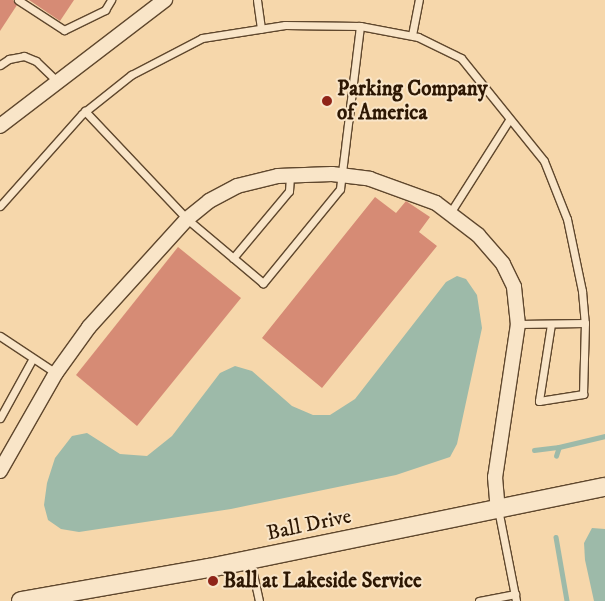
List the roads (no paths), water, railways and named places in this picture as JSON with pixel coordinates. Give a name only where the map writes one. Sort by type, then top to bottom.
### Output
[{"type":"street","points":[[0,126],[165,0]]},
{"type":"street","points":[[2,464],[56,373],[102,312],[186,219],[209,201],[237,186],[290,175],[341,176],[370,179],[404,190],[450,213],[478,235],[503,264],[514,287],[518,324],[495,477],[498,509]]},
{"type":"street","name":"Ball Drive","points":[[21,601],[250,560],[605,487]]},
{"type":"lane","points":[[18,0],[64,30],[105,10],[111,0]]},
{"type":"lane","points":[[257,0],[261,28]]},
{"type":"lane","points":[[412,36],[419,0]]},
{"type":"lane","points":[[0,206],[85,111],[131,75],[202,38],[285,25],[360,26],[412,36],[444,47],[461,58],[509,120],[544,161],[567,219],[582,291],[584,324],[583,394],[539,401],[551,324]]},
{"type":"lane","points":[[85,111],[186,219],[263,283],[340,189],[360,26]]},
{"type":"lane","points":[[0,65],[9,58],[24,56],[36,61],[58,82]]},
{"type":"lane","points":[[450,213],[509,120]]},
{"type":"lane","points":[[233,258],[290,191],[290,175]]},
{"type":"lane","points":[[518,324],[584,324]]},
{"type":"lane","points":[[0,336],[56,373]]},
{"type":"lane","points":[[0,418],[33,358]]},
{"type":"lane","points":[[479,601],[516,597],[498,509]]},
{"type":"lane","points":[[250,560],[258,601]]},
{"type":"waterway","points":[[556,456],[559,447],[605,436]]},
{"type":"waterway","points":[[534,450],[559,447]]},
{"type":"waterway","points":[[556,537],[567,601]]},
{"type":"place","name":"Parking Company of America","points":[[327,101]]},
{"type":"place","name":"Ball at Lakeside Service","points":[[213,581]]}]
